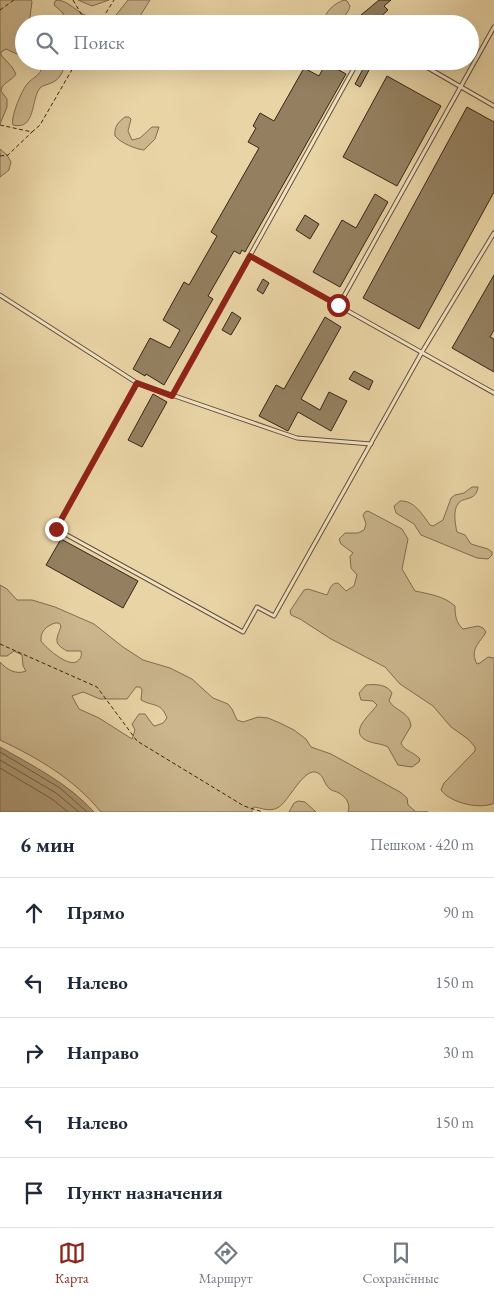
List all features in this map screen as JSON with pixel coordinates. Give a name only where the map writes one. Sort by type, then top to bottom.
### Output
[{"type":"lane","points":[[479,54],[494,27]]},
{"type":"lane","points":[[172,396],[353,70]]},
{"type":"lane","points":[[432,70],[494,106]]},
{"type":"lane","points":[[338,305],[470,70]]},
{"type":"lane","points":[[137,383],[56,529],[243,632],[257,606],[274,616],[422,352],[494,233]]},
{"type":"lane","points":[[250,256],[494,393]]},
{"type":"lane","points":[[0,295],[137,383],[297,438],[371,444]]},
{"type":"path","points":[[0,10],[14,0]]},
{"type":"path","points":[[73,0],[82,15]]},
{"type":"path","points":[[105,15],[114,0]]},
{"type":"path","points":[[0,156],[8,155],[40,125],[72,70]]},
{"type":"path","points":[[0,125],[32,132]]},
{"type":"path","points":[[0,644],[97,687],[137,741],[244,806],[263,812]]},
{"type":"shaded area","points":[[0,0],[31,0],[30,15],[15,15],[15,53],[6,49],[1,52],[1,55],[16,74],[5,84],[1,91],[7,99],[7,107],[0,124]]},
{"type":"shaded area","points":[[78,0],[109,0],[92,6]]},
{"type":"shaded area","points":[[128,0],[150,0],[141,15],[116,15]]},
{"type":"shaded area","points":[[344,0],[347,1],[350,6],[346,15],[326,15],[331,8]]},
{"type":"shaded area","points":[[55,1],[65,2],[85,15],[63,15],[54,5]]},
{"type":"shaded area","points":[[41,70],[63,70],[57,80],[40,88],[26,123],[20,126],[13,125],[15,110],[23,91],[28,83]]},
{"type":"shaded area","points":[[125,117],[131,119],[128,131],[132,140],[140,138],[152,127],[159,127],[155,139],[144,150],[128,145],[115,136],[117,125]]},
{"type":"shaded area","points":[[0,149],[11,162],[9,170],[0,177]]},
{"type":"shaded area","points":[[472,487],[478,487],[475,495],[463,500],[456,507],[456,529],[457,532],[465,535],[471,544],[492,552],[488,559],[477,558],[421,535],[414,524],[396,513],[394,506],[400,501],[405,501],[414,505],[430,525],[433,526],[443,520],[451,498],[464,493]]},
{"type":"shaded area","points":[[368,511],[402,529],[408,539],[402,569],[415,591],[431,594],[455,606],[456,619],[463,629],[478,626],[486,632],[476,646],[474,654],[477,664],[488,657],[494,658],[494,803],[482,806],[466,804],[445,795],[441,790],[444,783],[475,751],[475,747],[468,739],[451,727],[433,706],[400,684],[385,667],[331,639],[291,615],[290,611],[304,590],[308,589],[327,595],[335,583],[338,583],[346,591],[354,586],[357,575],[351,568],[350,556],[353,553],[341,544],[339,539],[345,533],[358,533],[364,530],[366,524],[363,515]]},
{"type":"shaded area","points":[[0,585],[7,589],[17,600],[32,600],[55,607],[94,624],[143,660],[170,668],[192,679],[213,698],[228,704],[237,720],[243,722],[258,717],[268,718],[294,730],[306,739],[311,747],[331,754],[400,792],[407,798],[408,805],[416,812],[348,812],[349,806],[346,799],[330,789],[320,774],[313,772],[307,775],[286,800],[274,809],[268,810],[254,807],[252,812],[101,812],[79,789],[55,770],[0,740],[0,662],[12,671],[26,671],[23,666],[22,655],[14,651],[7,656],[0,656]],"holes":[[[55,623],[59,623],[61,626],[57,638],[59,646],[67,651],[81,651],[81,657],[76,662],[68,662],[52,652],[41,641],[41,635],[44,630]],[[136,687],[140,687],[142,690],[141,700],[160,707],[167,718],[163,723],[155,726],[145,714],[139,714],[132,724],[135,730],[132,739],[99,718],[79,709],[72,696],[83,692],[100,699],[127,699]]]},
{"type":"shaded area","points":[[366,685],[384,686],[390,690],[392,693],[389,701],[410,721],[411,726],[401,743],[404,748],[420,759],[412,767],[398,765],[388,747],[367,741],[360,735],[359,731],[363,722],[377,705],[373,701],[361,700],[359,693]]},
{"type":"shaded area","points":[[298,801],[305,802],[316,812],[289,812],[294,803]]},
{"type":"water","points":[[0,747],[62,784],[94,812],[0,812]]},
{"type":"building","points":[[379,0],[391,0],[384,6],[388,10],[383,15],[361,15]]},
{"type":"building","points":[[303,70],[308,70],[319,76],[322,70],[339,70],[346,74],[245,252],[242,250],[240,254],[234,251],[208,296],[213,299],[164,385],[146,374],[145,376],[133,369],[150,338],[170,348],[180,330],[163,320],[184,282],[189,285],[217,236],[211,232],[259,148],[248,142],[256,128],[253,126],[260,113],[274,121]]},
{"type":"building","points":[[362,70],[369,70],[360,87],[355,84]]},
{"type":"building","points":[[387,76],[441,106],[397,186],[343,157]]},
{"type":"building","points":[[467,107],[494,122],[494,192],[419,329],[363,298]]},
{"type":"building","points":[[375,194],[388,202],[340,287],[313,272],[342,220],[356,228]]},
{"type":"building","points":[[305,215],[319,224],[310,239],[296,230]]},
{"type":"building","points":[[494,275],[494,330],[490,337],[494,339],[494,372],[452,348]]},
{"type":"building","points":[[263,279],[269,283],[263,294],[257,290]]},
{"type":"building","points":[[232,312],[241,318],[231,335],[222,330]]},
{"type":"building","points":[[325,317],[341,327],[301,399],[320,410],[329,392],[347,401],[331,431],[298,412],[288,431],[259,416],[276,385],[284,389]]},
{"type":"building","points":[[354,371],[373,381],[369,390],[349,379]]},
{"type":"building","points":[[153,394],[167,402],[142,447],[128,440]]},
{"type":"building","points":[[61,539],[138,581],[123,608],[46,565]]},
{"type":"route","points":[[56,529],[137,383],[172,396],[250,256],[338,305]]}]
